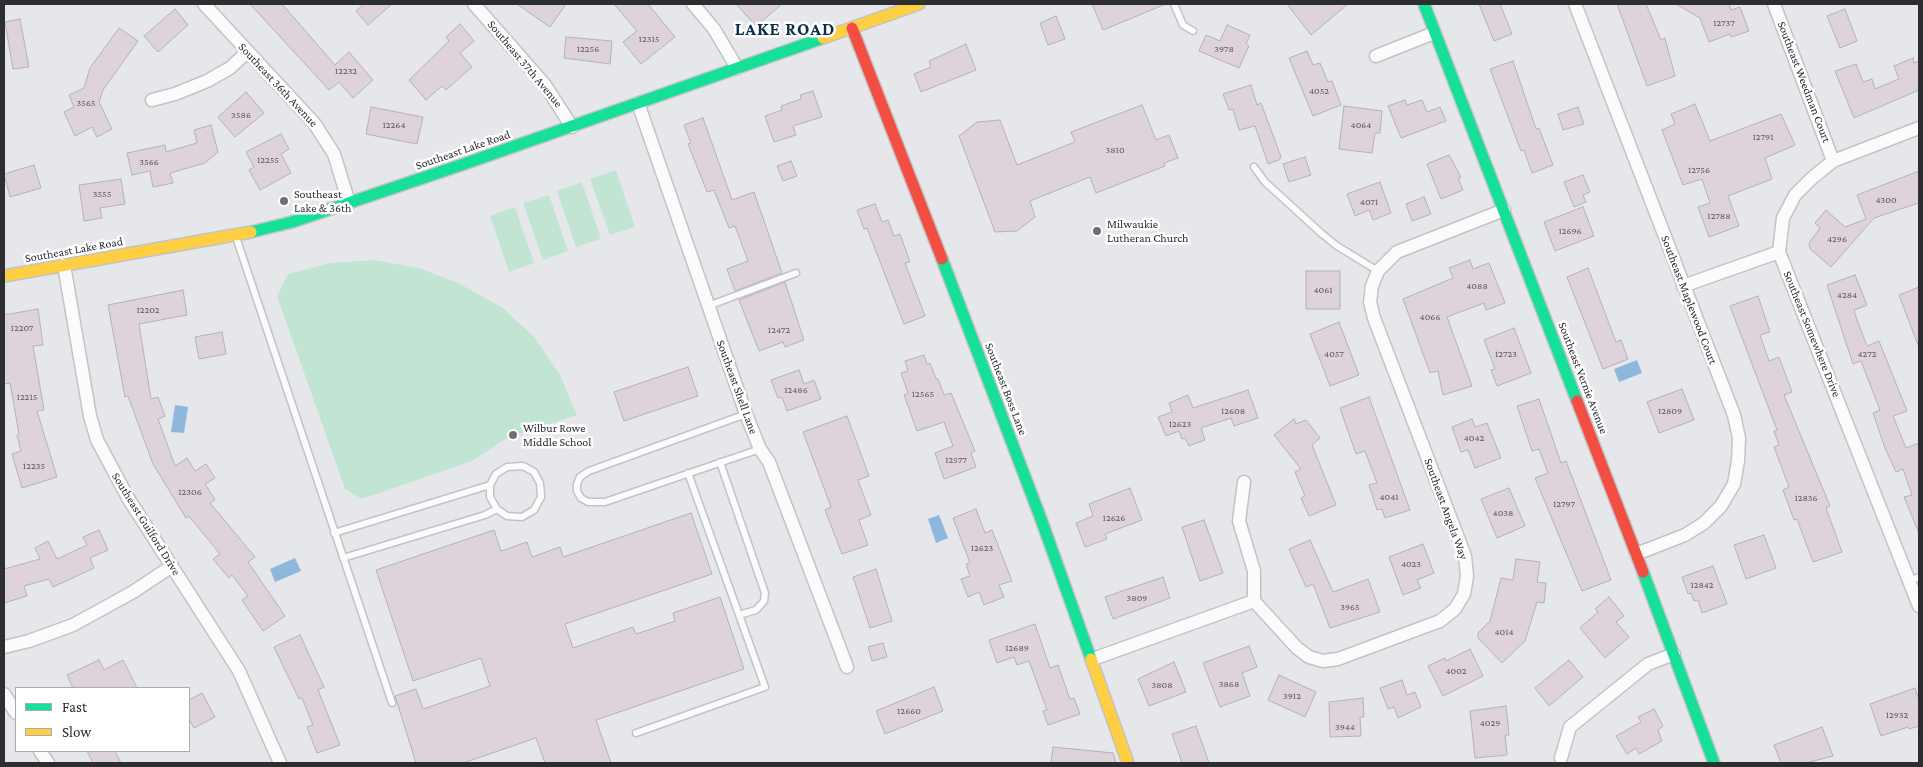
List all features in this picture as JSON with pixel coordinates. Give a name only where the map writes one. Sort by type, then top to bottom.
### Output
[{"type":"street","name":"Southeast 36th Avenue","points":[[204,4],[314,123],[326,139],[339,168],[349,204]]},
{"type":"street","name":"Southeast 37th Avenue","points":[[474,4],[545,85],[572,127]]},
{"type":"street","points":[[693,4],[714,29],[737,68]]},
{"type":"street","name":"Southeast Lake Road","points":[[4,276],[235,236],[292,222],[572,127],[919,4]]},
{"type":"street","name":"Southeast Vernie Avenue","points":[[1424,4],[1636,554],[1714,763]]},
{"type":"street","name":"Southeast Maplewood Court","points":[[1575,4],[1734,415],[1739,438],[1734,484],[1721,506],[1704,522],[1685,535],[1636,554]]},
{"type":"street","name":"Southeast Weedman Court","points":[[1774,4],[1833,161]]},
{"type":"street","name":"Southeast Boss Lane","points":[[852,28],[893,131],[1093,659],[1128,763]]},
{"type":"street","points":[[1376,56],[1434,32]]},
{"type":"street","points":[[152,100],[175,94],[207,81],[230,68],[247,52]]},
{"type":"street","name":"Southeast Shell Lane","points":[[638,103],[746,414],[760,449],[769,462],[847,667]]},
{"type":"street","name":"Southeast Somewhere Drive","points":[[1919,128],[1833,161],[1795,195],[1783,218],[1779,252],[1915,579],[1919,606]]},
{"type":"street","name":"Southeast Angela Way","points":[[1254,601],[1297,648],[1309,657],[1323,660],[1338,659],[1440,621],[1455,609],[1464,594],[1467,576],[1465,556],[1374,318],[1370,302],[1372,286],[1378,271],[1397,252],[1408,246],[1504,210]]},
{"type":"street","points":[[1683,286],[1779,252]]},
{"type":"street","name":"Southeast Guilford Drive","points":[[64,265],[90,416],[97,440],[128,498],[238,671],[280,763]]},
{"type":"street","points":[[1093,659],[1254,601],[1254,571],[1239,521],[1244,482]]},
{"type":"street","points":[[4,647],[28,641],[90,617],[172,566]]},
{"type":"street","points":[[1565,761],[1570,727],[1648,664],[1674,654]]},
{"type":"street","points":[[4,694],[15,711]]},
{"type":"street","points":[[41,752],[48,763]]},
{"type":"lane","points":[[1174,4],[1183,25],[1193,30]]},
{"type":"lane","points":[[1254,167],[1265,182],[1326,237],[1378,271]]},
{"type":"lane","points":[[235,236],[392,703]]},
{"type":"lane","points":[[708,306],[796,273]]},
{"type":"lane","points":[[746,414],[589,471],[580,477],[577,484],[577,492],[581,498],[597,503],[760,449]]},
{"type":"lane","points":[[720,462],[765,593],[764,601],[756,610],[739,615]]},
{"type":"lane","points":[[523,466],[534,472],[540,483],[541,497],[534,510],[522,517],[507,516],[497,509],[490,497],[490,485],[496,474],[507,467],[523,466]]},
{"type":"lane","points":[[636,732],[765,687],[688,473]]},
{"type":"lane","points":[[334,533],[490,485]]},
{"type":"lane","points":[[343,558],[485,515],[497,509]]},
{"type":"green space","points":[[616,170],[635,227],[610,235],[590,179]]},
{"type":"green space","points":[[582,182],[601,239],[576,247],[557,191]]},
{"type":"green space","points":[[549,195],[568,251],[543,260],[523,203]]},
{"type":"green space","points":[[515,207],[534,263],[509,272],[490,216]]},
{"type":"green space","points":[[374,260],[419,268],[458,283],[503,308],[535,338],[560,375],[577,415],[505,439],[472,461],[362,499],[345,489],[277,296],[288,274],[331,263]]},
{"type":"water","points":[[1637,360],[1642,373],[1619,382],[1614,369]]},
{"type":"water","points":[[175,405],[188,407],[184,433],[171,432]]},
{"type":"water","points":[[939,515],[948,538],[936,543],[928,519]]},
{"type":"water","points":[[295,558],[301,571],[275,582],[270,569]]},
{"type":"building","points":[[250,4],[282,4],[335,65],[349,52],[373,80],[353,98],[339,82],[329,90]]},
{"type":"building","points":[[364,4],[392,4],[368,25],[356,11]]},
{"type":"building","points":[[517,4],[566,4],[550,27]]},
{"type":"building","points":[[614,4],[648,4],[675,37],[641,64],[623,42],[637,31]]},
{"type":"building","points":[[736,4],[782,4],[756,26]]},
{"type":"building","points":[[1092,4],[1166,4],[1103,30]]},
{"type":"building","points":[[1287,4],[1348,4],[1311,35]]},
{"type":"building","points":[[1479,4],[1500,4],[1512,34],[1494,41]]},
{"type":"building","points":[[1617,4],[1646,4],[1661,40],[1665,38],[1675,76],[1647,86]]},
{"type":"building","points":[[1676,4],[1729,4],[1731,10],[1740,7],[1749,31],[1731,37],[1730,34],[1709,42],[1700,18]]},
{"type":"building","points":[[175,9],[188,25],[158,52],[144,36]]},
{"type":"building","points":[[1845,9],[1857,41],[1840,48],[1827,16]]},
{"type":"building","points":[[1056,16],[1065,39],[1048,45],[1040,23]]},
{"type":"building","points":[[20,19],[29,67],[13,69],[5,22]]},
{"type":"building","points":[[460,24],[474,41],[460,53],[472,67],[446,90],[442,86],[426,100],[409,80],[449,41],[446,37]]},
{"type":"building","points":[[1227,25],[1250,35],[1246,44],[1249,46],[1239,68],[1199,51],[1206,35],[1220,41]]},
{"type":"building","points":[[119,28],[138,41],[103,90],[99,102],[112,129],[97,137],[92,127],[75,136],[64,112],[74,107],[69,95],[84,88],[90,68]]},
{"type":"building","points":[[566,37],[612,41],[610,64],[564,58]]},
{"type":"building","points":[[966,44],[976,70],[921,92],[914,74],[931,67],[929,61]]},
{"type":"building","points":[[1307,51],[1313,65],[1320,63],[1328,82],[1332,81],[1341,105],[1313,116],[1289,58]]},
{"type":"building","points":[[1913,58],[1914,63],[1919,61],[1919,90],[1854,118],[1835,71],[1856,64],[1863,82],[1872,79],[1875,89],[1899,79],[1894,66]]},
{"type":"building","points":[[1513,61],[1536,129],[1539,128],[1553,165],[1532,173],[1524,150],[1521,151],[1490,69]]},
{"type":"building","points":[[1251,85],[1257,105],[1261,103],[1281,157],[1279,160],[1268,164],[1255,126],[1239,130],[1233,109],[1229,110],[1223,94]]},
{"type":"building","points":[[813,91],[822,117],[793,126],[796,135],[774,142],[765,116],[782,110],[781,106],[801,99],[800,95]]},
{"type":"building","points":[[246,92],[264,113],[235,137],[218,117]]},
{"type":"building","points":[[1405,100],[1407,105],[1422,100],[1427,112],[1440,107],[1446,121],[1401,138],[1388,106]]},
{"type":"building","points":[[1695,104],[1710,141],[1781,114],[1795,145],[1765,158],[1772,179],[1728,196],[1739,226],[1709,237],[1698,207],[1710,203],[1702,179],[1683,185],[1662,130],[1675,124],[1671,114]]},
{"type":"building","points":[[1142,105],[1156,140],[1169,135],[1178,158],[1164,163],[1165,166],[1096,193],[1090,177],[1030,201],[1035,217],[1017,231],[995,232],[959,136],[977,122],[1000,120],[1017,165],[1075,142],[1071,132]]},
{"type":"building","points":[[1344,106],[1382,111],[1380,133],[1375,133],[1372,153],[1339,149]]},
{"type":"building","points":[[371,107],[423,117],[417,144],[366,134]]},
{"type":"building","points":[[1578,107],[1584,124],[1563,130],[1558,114]]},
{"type":"building","points":[[703,118],[732,200],[754,192],[782,273],[735,291],[727,269],[748,261],[735,226],[729,228],[714,190],[707,192],[688,144],[691,143],[684,125]]},
{"type":"building","points":[[211,125],[218,152],[205,163],[170,173],[173,183],[153,187],[150,171],[132,175],[127,153],[165,145],[166,152],[197,143],[194,130]]},
{"type":"building","points":[[281,134],[289,149],[281,154],[291,173],[260,190],[249,170],[254,167],[246,152]]},
{"type":"building","points":[[1449,155],[1461,177],[1458,178],[1463,190],[1441,199],[1427,164]]},
{"type":"building","points":[[1305,157],[1311,175],[1289,182],[1283,164]]},
{"type":"building","points":[[791,161],[797,176],[783,181],[777,166]]},
{"type":"building","points":[[34,165],[41,188],[10,197],[4,174]]},
{"type":"building","points":[[1919,171],[1919,203],[1874,218],[1831,267],[1810,249],[1809,243],[1820,228],[1815,223],[1826,210],[1845,227],[1866,219],[1857,195]]},
{"type":"building","points":[[1583,175],[1590,192],[1583,195],[1586,202],[1574,207],[1564,182]]},
{"type":"building","points":[[121,179],[125,204],[100,208],[102,218],[84,221],[79,185]]},
{"type":"building","points":[[1380,182],[1391,213],[1373,220],[1369,210],[1355,216],[1347,194]]},
{"type":"building","points":[[1424,197],[1431,214],[1412,221],[1406,204]]},
{"type":"building","points":[[875,204],[882,222],[888,220],[894,236],[900,234],[910,262],[905,263],[925,316],[904,324],[867,228],[864,229],[857,210]]},
{"type":"building","points":[[1583,207],[1594,236],[1555,251],[1544,222]]},
{"type":"building","points":[[1470,260],[1473,269],[1489,263],[1505,303],[1486,310],[1484,303],[1447,317],[1472,386],[1443,395],[1438,371],[1430,373],[1403,299],[1453,278],[1449,268]]},
{"type":"building","points":[[1588,268],[1616,342],[1621,340],[1628,359],[1603,369],[1567,277]]},
{"type":"building","points":[[1306,271],[1340,271],[1340,309],[1306,309]]},
{"type":"building","points":[[1855,275],[1867,305],[1854,310],[1867,346],[1879,341],[1907,411],[1893,416],[1906,448],[1919,443],[1919,533],[1904,497],[1912,495],[1903,469],[1896,472],[1885,448],[1873,413],[1880,410],[1861,361],[1853,364],[1827,285]]},
{"type":"building","points":[[785,282],[804,340],[785,347],[783,342],[759,351],[739,300]]},
{"type":"building","points":[[1919,287],[1919,345],[1918,345],[1899,295]]},
{"type":"building","points":[[183,290],[187,315],[139,324],[151,399],[158,397],[165,416],[158,419],[175,466],[187,458],[195,471],[206,464],[215,478],[205,484],[215,500],[210,503],[255,557],[248,562],[285,616],[263,631],[242,600],[248,596],[232,575],[229,578],[213,559],[220,554],[189,516],[186,518],[153,464],[128,396],[125,397],[108,305]]},
{"type":"building","points":[[1758,296],[1770,332],[1760,335],[1769,361],[1779,357],[1792,392],[1784,395],[1830,506],[1826,508],[1842,552],[1813,562],[1797,519],[1794,520],[1783,490],[1789,487],[1774,447],[1779,445],[1774,431],[1777,430],[1730,306]]},
{"type":"building","points":[[38,309],[43,345],[33,346],[44,410],[37,411],[57,477],[22,488],[12,454],[21,451],[17,435],[19,434],[10,383],[4,384],[4,315]]},
{"type":"building","points":[[1339,322],[1359,375],[1330,386],[1310,334]]},
{"type":"building","points":[[1514,328],[1531,373],[1497,386],[1491,370],[1495,369],[1484,340]]},
{"type":"building","points":[[222,332],[226,354],[199,359],[195,337]]},
{"type":"building","points":[[924,355],[927,364],[930,363],[936,379],[938,379],[944,395],[951,393],[975,451],[971,453],[976,467],[944,479],[935,453],[953,446],[944,422],[917,431],[904,395],[908,393],[901,373],[908,371],[905,361]]},
{"type":"building","points":[[688,367],[698,396],[624,421],[614,392]]},
{"type":"building","points":[[799,370],[804,384],[814,380],[821,399],[787,411],[782,397],[778,398],[771,380]]},
{"type":"building","points":[[1682,389],[1694,420],[1659,433],[1647,402]]},
{"type":"building","points":[[1248,390],[1258,418],[1234,426],[1231,418],[1201,428],[1205,440],[1189,446],[1185,438],[1182,439],[1179,431],[1166,436],[1158,417],[1172,412],[1169,403],[1188,395],[1193,408]]},
{"type":"building","points":[[1369,397],[1410,510],[1385,518],[1382,509],[1377,510],[1369,485],[1377,483],[1365,451],[1356,454],[1340,408]]},
{"type":"building","points":[[1539,399],[1561,463],[1566,461],[1611,580],[1582,591],[1535,478],[1548,473],[1539,449],[1532,451],[1517,406]]},
{"type":"building","points":[[847,416],[869,476],[858,480],[871,515],[859,520],[868,545],[842,554],[825,510],[831,507],[803,432]]},
{"type":"building","points":[[1294,419],[1296,424],[1306,420],[1320,438],[1312,445],[1336,505],[1309,516],[1301,498],[1305,496],[1295,472],[1301,469],[1274,435]]},
{"type":"building","points":[[1472,419],[1475,427],[1487,423],[1501,458],[1475,468],[1468,450],[1461,452],[1452,427]]},
{"type":"building","points":[[1130,488],[1142,520],[1105,534],[1107,539],[1085,547],[1076,523],[1093,516],[1089,504]]},
{"type":"building","points":[[1509,488],[1525,526],[1497,538],[1481,499]]},
{"type":"building","points":[[976,509],[985,533],[992,530],[1012,581],[999,585],[1004,597],[984,605],[979,592],[968,597],[961,579],[970,576],[966,564],[970,563],[953,518]]},
{"type":"building","points":[[691,513],[712,574],[565,624],[573,648],[633,627],[636,634],[675,621],[673,613],[720,597],[744,669],[596,720],[611,763],[545,763],[536,738],[463,763],[416,763],[395,696],[416,689],[423,709],[490,686],[481,658],[413,681],[376,570],[494,530],[501,551],[527,542],[532,557],[560,547],[563,557]]},
{"type":"building","points":[[1204,520],[1223,573],[1200,581],[1182,527]]},
{"type":"building","points":[[99,530],[108,550],[90,558],[94,568],[53,587],[49,579],[24,586],[27,596],[4,603],[4,569],[40,559],[35,548],[48,541],[57,559],[87,545],[83,537]]},
{"type":"building","points":[[1764,535],[1776,568],[1746,579],[1734,545]]},
{"type":"building","points":[[1310,540],[1333,592],[1368,579],[1380,612],[1330,628],[1313,584],[1306,587],[1289,549]]},
{"type":"building","points":[[1423,544],[1434,573],[1417,580],[1421,588],[1403,595],[1389,557]]},
{"type":"building","points":[[1516,559],[1540,562],[1537,582],[1546,583],[1544,603],[1537,602],[1525,641],[1502,663],[1478,638],[1478,633],[1490,621],[1501,578],[1513,580]]},
{"type":"building","points":[[1713,566],[1727,604],[1702,613],[1698,600],[1694,601],[1691,593],[1688,594],[1682,577]]},
{"type":"building","points":[[876,569],[892,621],[870,628],[853,577]]},
{"type":"building","points":[[1163,577],[1170,598],[1113,619],[1105,597]]},
{"type":"building","points":[[1609,597],[1624,616],[1616,622],[1629,637],[1605,658],[1580,628],[1598,612],[1595,609]]},
{"type":"building","points":[[1035,624],[1050,668],[1058,665],[1070,699],[1074,698],[1080,714],[1048,725],[1043,711],[1047,710],[1029,661],[1017,665],[1014,657],[997,663],[989,640]]},
{"type":"building","points":[[300,635],[324,687],[318,690],[340,745],[317,753],[307,727],[313,725],[302,698],[299,699],[274,647]]},
{"type":"building","points":[[883,643],[887,657],[872,661],[868,647]]},
{"type":"building","points":[[1249,646],[1257,667],[1242,673],[1250,696],[1220,707],[1203,663]]},
{"type":"building","points":[[1470,649],[1483,676],[1443,696],[1428,666],[1445,658],[1446,661]]},
{"type":"building","points":[[99,660],[104,670],[123,660],[136,687],[73,687],[67,675]]},
{"type":"building","points":[[1569,660],[1583,677],[1549,706],[1535,688]]},
{"type":"building","points":[[1174,662],[1186,692],[1149,706],[1138,679]]},
{"type":"building","points":[[1279,675],[1316,692],[1305,717],[1268,700]]},
{"type":"building","points":[[1402,680],[1407,695],[1415,692],[1421,707],[1398,718],[1394,707],[1388,709],[1380,688]]},
{"type":"building","points":[[934,687],[943,711],[885,734],[876,711]]},
{"type":"building","points":[[1915,688],[1919,700],[1919,726],[1909,729],[1908,727],[1881,736],[1870,704]]},
{"type":"building","points":[[202,693],[215,717],[194,728],[190,721],[190,699]]},
{"type":"building","points":[[1363,698],[1364,717],[1360,717],[1361,736],[1330,737],[1329,702]]},
{"type":"building","points":[[1506,706],[1509,735],[1505,735],[1507,755],[1475,758],[1470,711]]},
{"type":"building","points":[[1654,709],[1663,726],[1658,730],[1662,741],[1639,754],[1636,748],[1627,754],[1616,736],[1641,722],[1638,717]]},
{"type":"building","points":[[1196,726],[1209,763],[1182,763],[1172,734]]},
{"type":"building","points":[[1822,727],[1833,756],[1806,763],[1781,763],[1774,745]]},
{"type":"building","points":[[1053,747],[1113,753],[1116,763],[1051,763]]},
{"type":"building","points":[[88,752],[116,752],[121,763],[93,763]]},
{"type":"traffic: fast","points":[[1424,4],[1577,401]]},
{"type":"traffic: fast","points":[[251,232],[292,222],[464,164],[823,38]]},
{"type":"traffic: fast","points":[[942,259],[1041,519],[1091,659]]},
{"type":"traffic: fast","points":[[1643,572],[1714,763]]},
{"type":"traffic: slow","points":[[823,38],[919,4]]},
{"type":"traffic: slow","points":[[4,276],[251,232]]},
{"type":"traffic: slow","points":[[1091,659],[1128,763]]},
{"type":"traffic: jam","points":[[852,28],[942,259]]},
{"type":"traffic: jam","points":[[1577,401],[1643,572]]},
{"type":"place","name":"Southeast Lake & 36th","points":[[284,201]]},
{"type":"place","name":"Milwaukie Lutheran Church","points":[[1097,231]]},
{"type":"place","name":"Wilbur Rowe Middle School","points":[[513,435]]},
{"type":"district","name":"LAKE ROAD","points":[[785,29]]}]
